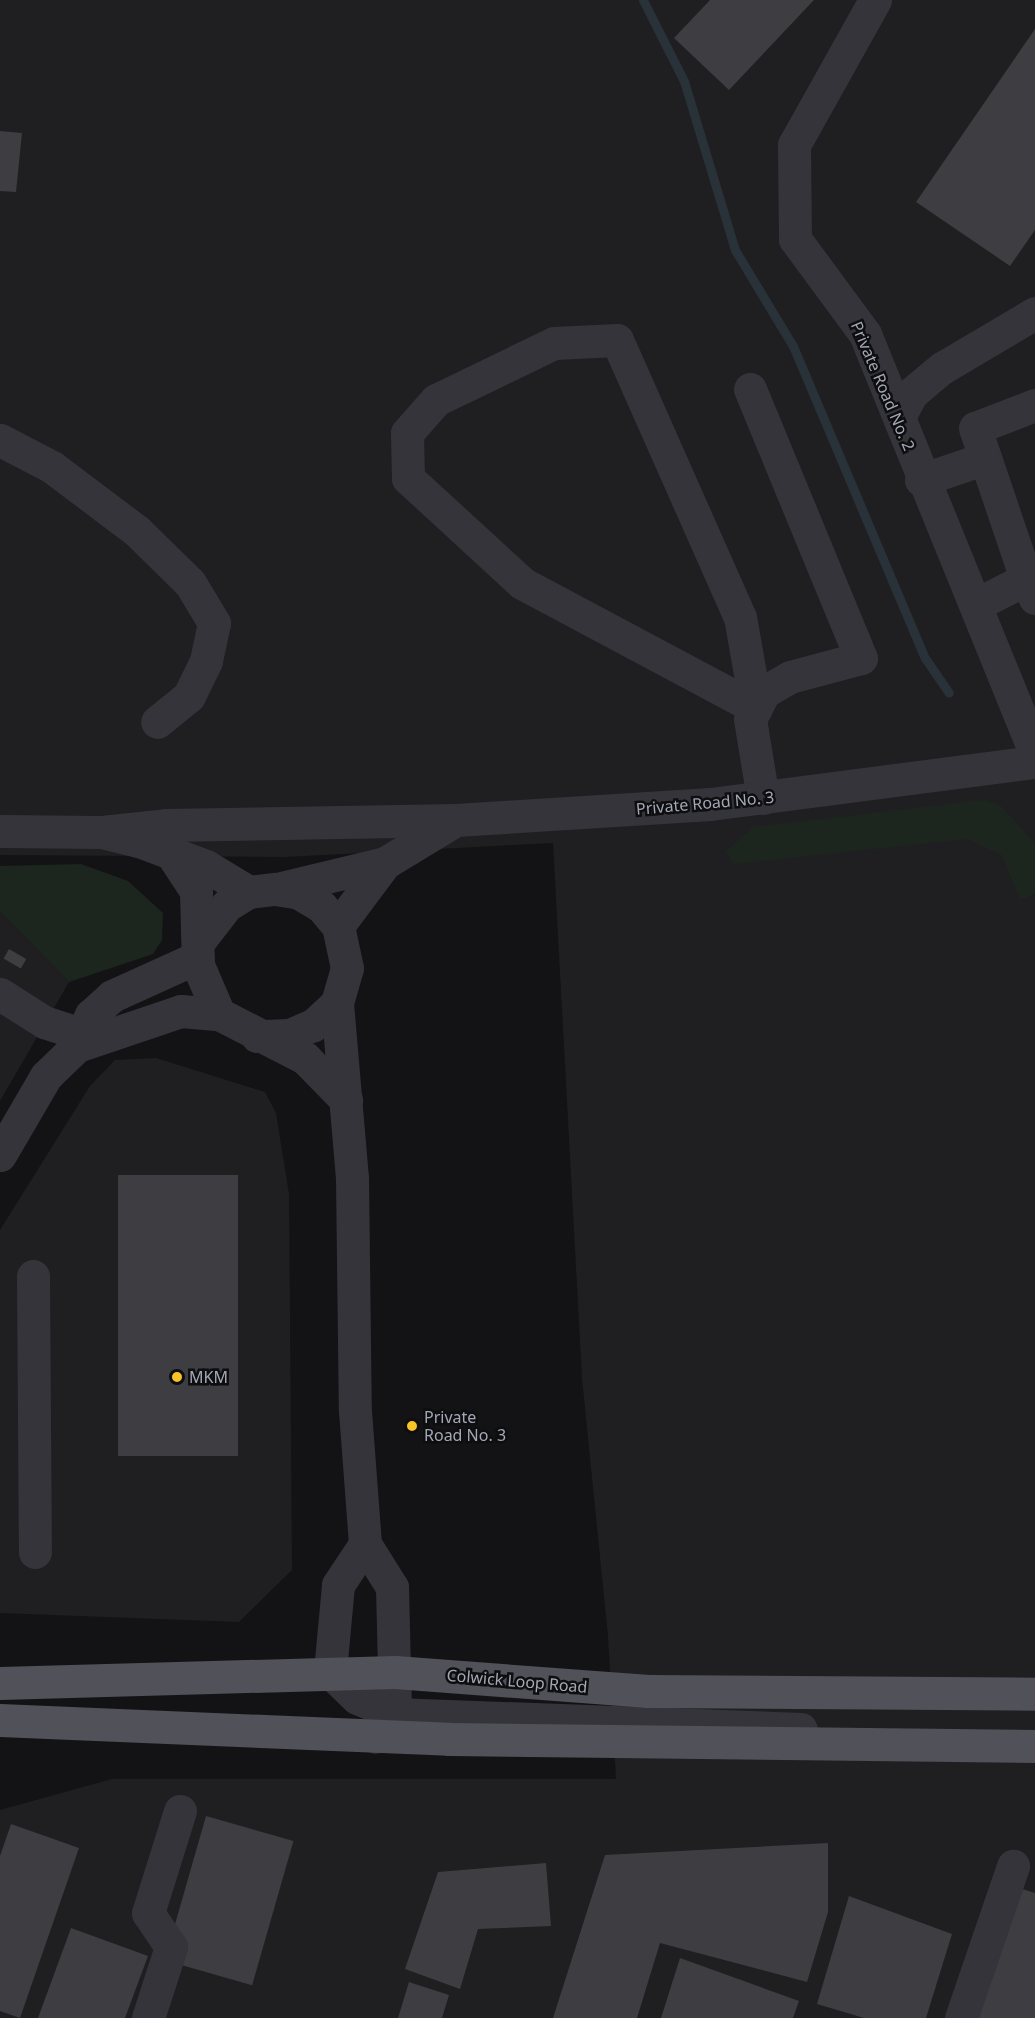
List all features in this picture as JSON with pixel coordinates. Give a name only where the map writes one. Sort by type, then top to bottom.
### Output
[{"type":"main road","name":"Colwick Loop Road","points":[[0,1683],[330,1672],[395,1672],[648,1691],[1035,1694]]},
{"type":"main road","points":[[0,1720],[385,1725],[885,1747],[1035,1746]]},
{"type":"street","name":"Private Road No. 2","points":[[875,0],[794,145],[795,239],[865,334],[899,417],[921,480],[977,604],[1035,753]]},
{"type":"street","points":[[899,417],[912,393],[942,368],[1035,313]]},
{"type":"street","points":[[617,340],[740,617],[756,708],[522,583],[408,478],[407,433],[436,400],[554,344],[617,340]]},
{"type":"street","points":[[750,389],[861,658],[790,678],[764,692],[750,719],[763,798]]},
{"type":"street","points":[[977,604],[1032,584],[983,459],[975,428],[1035,405]]},
{"type":"street","points":[[0,440],[52,467],[137,531],[190,583],[214,623],[206,661],[189,696],[157,722]]},
{"type":"street","points":[[921,480],[983,459]]},
{"type":"street","name":"Private Road No. 3","points":[[262,890],[385,863],[456,820],[763,798],[1035,762]]},
{"type":"street","points":[[0,831],[102,832],[166,825],[456,820]]},
{"type":"street","points":[[102,832],[169,850],[262,890],[299,893],[321,906],[338,926],[347,968],[337,1003],[346,1100],[365,1544],[392,1587],[395,1672],[385,1725]]},
{"type":"street","points":[[169,850],[196,891],[202,983],[219,1014]]},
{"type":"street","name":"Private Road No. 3","points":[[338,926],[385,863]]},
{"type":"street","points":[[0,1155],[46,1076],[80,1040],[91,1015],[112,996],[199,948],[227,905],[262,890]]},
{"type":"street","points":[[257,1036],[297,1032],[337,1003]]},
{"type":"street","points":[[4,1005],[80,1040],[181,1011],[219,1014],[257,1036],[305,1058],[346,1100]]},
{"type":"street","points":[[33,1276],[35,1552]]},
{"type":"street","points":[[365,1544],[338,1585],[330,1672],[385,1725]]},
{"type":"street","points":[[148,2018],[171,1947],[148,1913],[180,1811]]},
{"type":"street","points":[[961,2018],[1013,1866]]},
{"type":"shaded area","points":[[0,0],[1035,0],[1035,2018],[0,2018],[0,1810],[112,1779],[616,1779],[608,1636],[582,1378],[553,843],[284,857],[0,855]]},
{"type":"shaded area","points":[[983,800],[1001,806],[1035,843],[1035,894],[1020,900],[1002,855],[967,839],[733,864],[726,851],[753,827]]},
{"type":"shaded area","points":[[81,864],[128,881],[163,913],[162,940],[153,954],[69,982],[0,912],[0,866]]},
{"type":"shaded area","points":[[0,912],[69,982],[0,1101]]},
{"type":"shaded area","points":[[156,1058],[265,1092],[276,1113],[289,1194],[292,1570],[239,1622],[0,1613],[0,1230],[90,1086],[115,1060]]},
{"type":"building","points":[[710,0],[814,0],[729,90],[674,38]]},
{"type":"building","points":[[1035,29],[1035,230],[1010,266],[916,202]]},
{"type":"building","points":[[0,131],[22,133],[16,192],[0,191]]},
{"type":"building","points":[[9,949],[26,959],[21,969],[4,959]]},
{"type":"building","name":"MKM","points":[[118,1175],[238,1175],[238,1456],[118,1456]]},
{"type":"building","points":[[206,1816],[293,1841],[252,1985],[165,1960]]},
{"type":"building","points":[[11,1824],[79,1848],[20,2018],[0,2011],[0,1856]]},
{"type":"building","points":[[828,1843],[828,1912],[807,1982],[660,1943],[637,2018],[553,2018],[605,1855]]},
{"type":"building","points":[[546,1863],[551,1926],[478,1929],[460,1989],[405,1969],[438,1872]]},
{"type":"building","points":[[1013,1886],[1035,1893],[1035,2018],[967,2018]]},
{"type":"building","points":[[849,1896],[952,1934],[926,2018],[864,2018],[817,2004]]},
{"type":"building","points":[[71,1928],[148,1956],[125,2018],[38,2018]]},
{"type":"building","points":[[680,1958],[799,2001],[793,2018],[661,2018]]},
{"type":"building","points":[[409,1982],[449,1995],[442,2018],[398,2018]]},
{"type":"waterway","points":[[643,0],[684,81],[735,250],[793,346],[925,658],[949,693]]},
{"type":"place","name":"MKM","points":[[177,1377]]},
{"type":"place","name":"Private Road No. 3","points":[[412,1426]]}]
